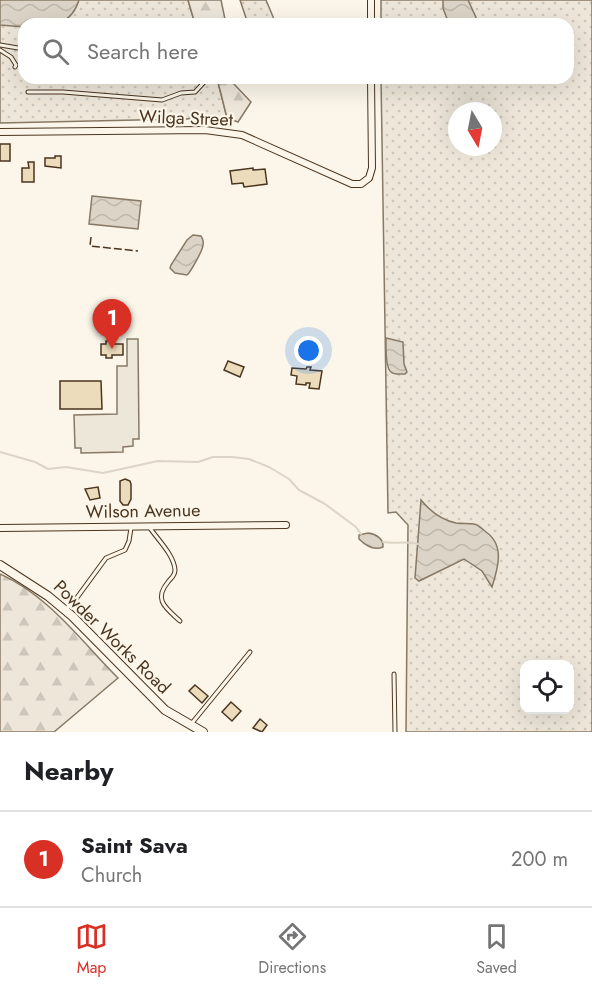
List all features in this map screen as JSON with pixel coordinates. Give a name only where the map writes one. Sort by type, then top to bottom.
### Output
[{"type":"main road","name":"Powder Works Road","points":[[0,565],[48,596],[165,710],[203,732]]},
{"type":"street","points":[[371,0],[371,18]]},
{"type":"street","name":"Wilga Street","points":[[0,132],[205,130],[227,132],[242,135],[352,184],[361,184],[369,178],[372,168],[371,84]]},
{"type":"street","name":"Wilson Avenue","points":[[0,528],[286,525]]},
{"type":"lane","points":[[0,45],[18,48]]},
{"type":"lane","points":[[0,50],[14,60],[15,67]]},
{"type":"lane","points":[[28,92],[162,100],[181,93],[195,92],[202,84]]},
{"type":"lane","points":[[65,611],[106,558],[125,550],[132,526]]},
{"type":"lane","points":[[149,526],[168,553],[175,570],[174,576],[161,592],[161,598],[164,605],[180,621]]},
{"type":"lane","points":[[190,725],[250,652]]},
{"type":"lane","points":[[394,674],[395,732]]},
{"type":"green space","points":[[0,0],[188,0],[193,18],[18,18],[18,84],[218,84],[227,118],[0,123]]},
{"type":"green space","points":[[188,0],[221,0],[225,18],[193,18]]},
{"type":"green space","points":[[240,0],[266,0],[274,18],[246,18]]},
{"type":"green space","points":[[381,0],[592,0],[592,732],[406,732],[408,525],[396,512],[388,513],[381,84],[574,84],[574,18],[381,18]]},
{"type":"green space","points":[[218,84],[234,84],[251,102],[238,122],[227,118]]},
{"type":"green space","points":[[0,574],[34,594],[49,607],[118,678],[54,732],[0,732]]},
{"type":"shaded area","points":[[127,339],[138,339],[139,439],[133,439],[133,446],[123,447],[123,452],[81,453],[81,448],[75,448],[74,415],[117,414],[117,366],[127,366]]},
{"type":"water","points":[[0,0],[79,0],[67,18],[18,18],[18,26],[0,25]]},
{"type":"water","points":[[443,0],[468,0],[476,18],[447,18]]},
{"type":"water","points":[[92,196],[141,201],[138,229],[89,224]]},
{"type":"water","points":[[193,235],[201,236],[203,240],[199,256],[187,275],[175,273],[170,268],[171,265],[187,240]]},
{"type":"water","points":[[386,338],[403,342],[404,364],[407,372],[405,374],[394,374],[389,370]]},
{"type":"water","points":[[421,500],[441,517],[451,522],[476,525],[492,537],[496,543],[498,557],[492,587],[482,571],[464,559],[419,581],[415,578]]},
{"type":"water","points":[[368,533],[379,537],[383,547],[370,547],[359,539],[359,535]]},
{"type":"building","points":[[0,144],[10,144],[10,161],[0,161]]},
{"type":"building","points":[[55,156],[61,156],[61,168],[45,166],[45,158],[55,158]]},
{"type":"building","points":[[28,162],[34,162],[34,182],[22,182],[22,168],[29,168]]},
{"type":"building","points":[[253,168],[253,170],[265,169],[267,184],[244,187],[243,183],[232,184],[230,171]]},
{"type":"building","points":[[106,341],[112,341],[112,344],[123,344],[123,355],[112,355],[112,358],[106,358],[106,355],[101,355],[101,344],[106,344]]},
{"type":"building","points":[[228,361],[244,367],[240,377],[224,370]]},
{"type":"building","points":[[311,367],[310,370],[322,371],[319,389],[309,388],[310,383],[296,384],[297,376],[291,375],[292,368],[306,369]]},
{"type":"building","points":[[60,381],[101,381],[102,409],[60,409]]},
{"type":"building","points":[[125,479],[131,484],[131,499],[128,505],[123,505],[120,501],[120,481]]},
{"type":"building","points":[[98,487],[100,498],[90,500],[85,489]]},
{"type":"building","points":[[195,685],[208,696],[202,703],[189,691]]},
{"type":"building","points":[[231,702],[241,711],[232,721],[222,712]]},
{"type":"building","points":[[260,719],[267,725],[262,732],[253,728]]},
{"type":"waterway","points":[[0,452],[35,462],[48,469],[66,467],[103,473],[158,461],[198,462],[213,457],[249,459],[289,479],[299,490],[325,504],[356,527],[361,534]]},
{"type":"waterway","points":[[383,542],[418,544]]},
{"type":"fence","points":[[91,237],[90,246],[138,251]]},
{"type":"place","name":"Saint Sava","points":[[112,349]]}]
